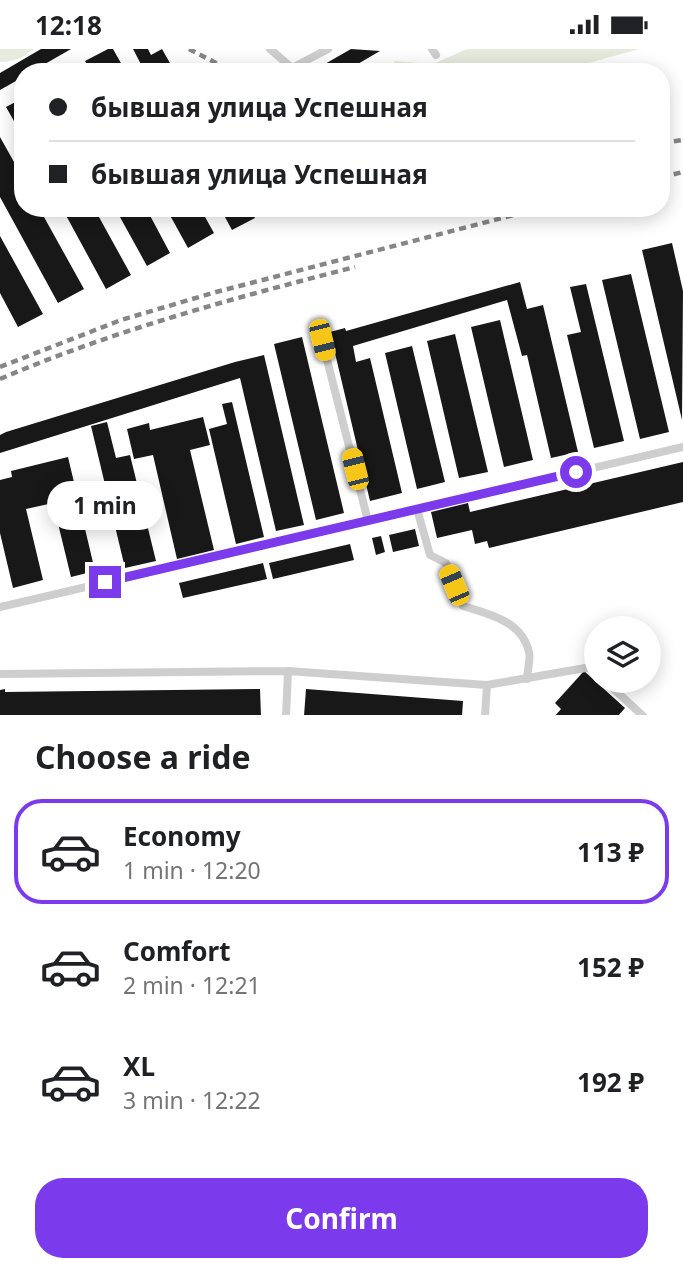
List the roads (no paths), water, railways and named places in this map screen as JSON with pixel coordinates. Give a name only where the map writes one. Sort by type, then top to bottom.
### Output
[{"type":"lane","points":[[270,49],[286,63]]},
{"type":"lane","points":[[301,63],[328,49]]},
{"type":"lane","points":[[322,340],[368,521]]},
{"type":"lane","points":[[0,607],[683,447]]},
{"type":"lane","points":[[417,509],[430,555],[446,563],[463,606],[499,617],[519,631],[530,652],[527,680]]},
{"type":"lane","points":[[0,674],[288,671],[487,685],[584,668]]},
{"type":"lane","points":[[286,715],[288,671]]},
{"type":"lane","points":[[485,715],[487,685]]},
{"type":"lane","points":[[619,693],[642,715]]},
{"type":"railway","points":[[189,49],[216,63]]},
{"type":"railway","points":[[670,142],[683,140]]},
{"type":"railway","points":[[670,175],[683,172]]},
{"type":"railway","points":[[0,367],[121,320],[216,292],[506,217]]},
{"type":"railway","points":[[0,379],[131,330],[355,267]]}]
